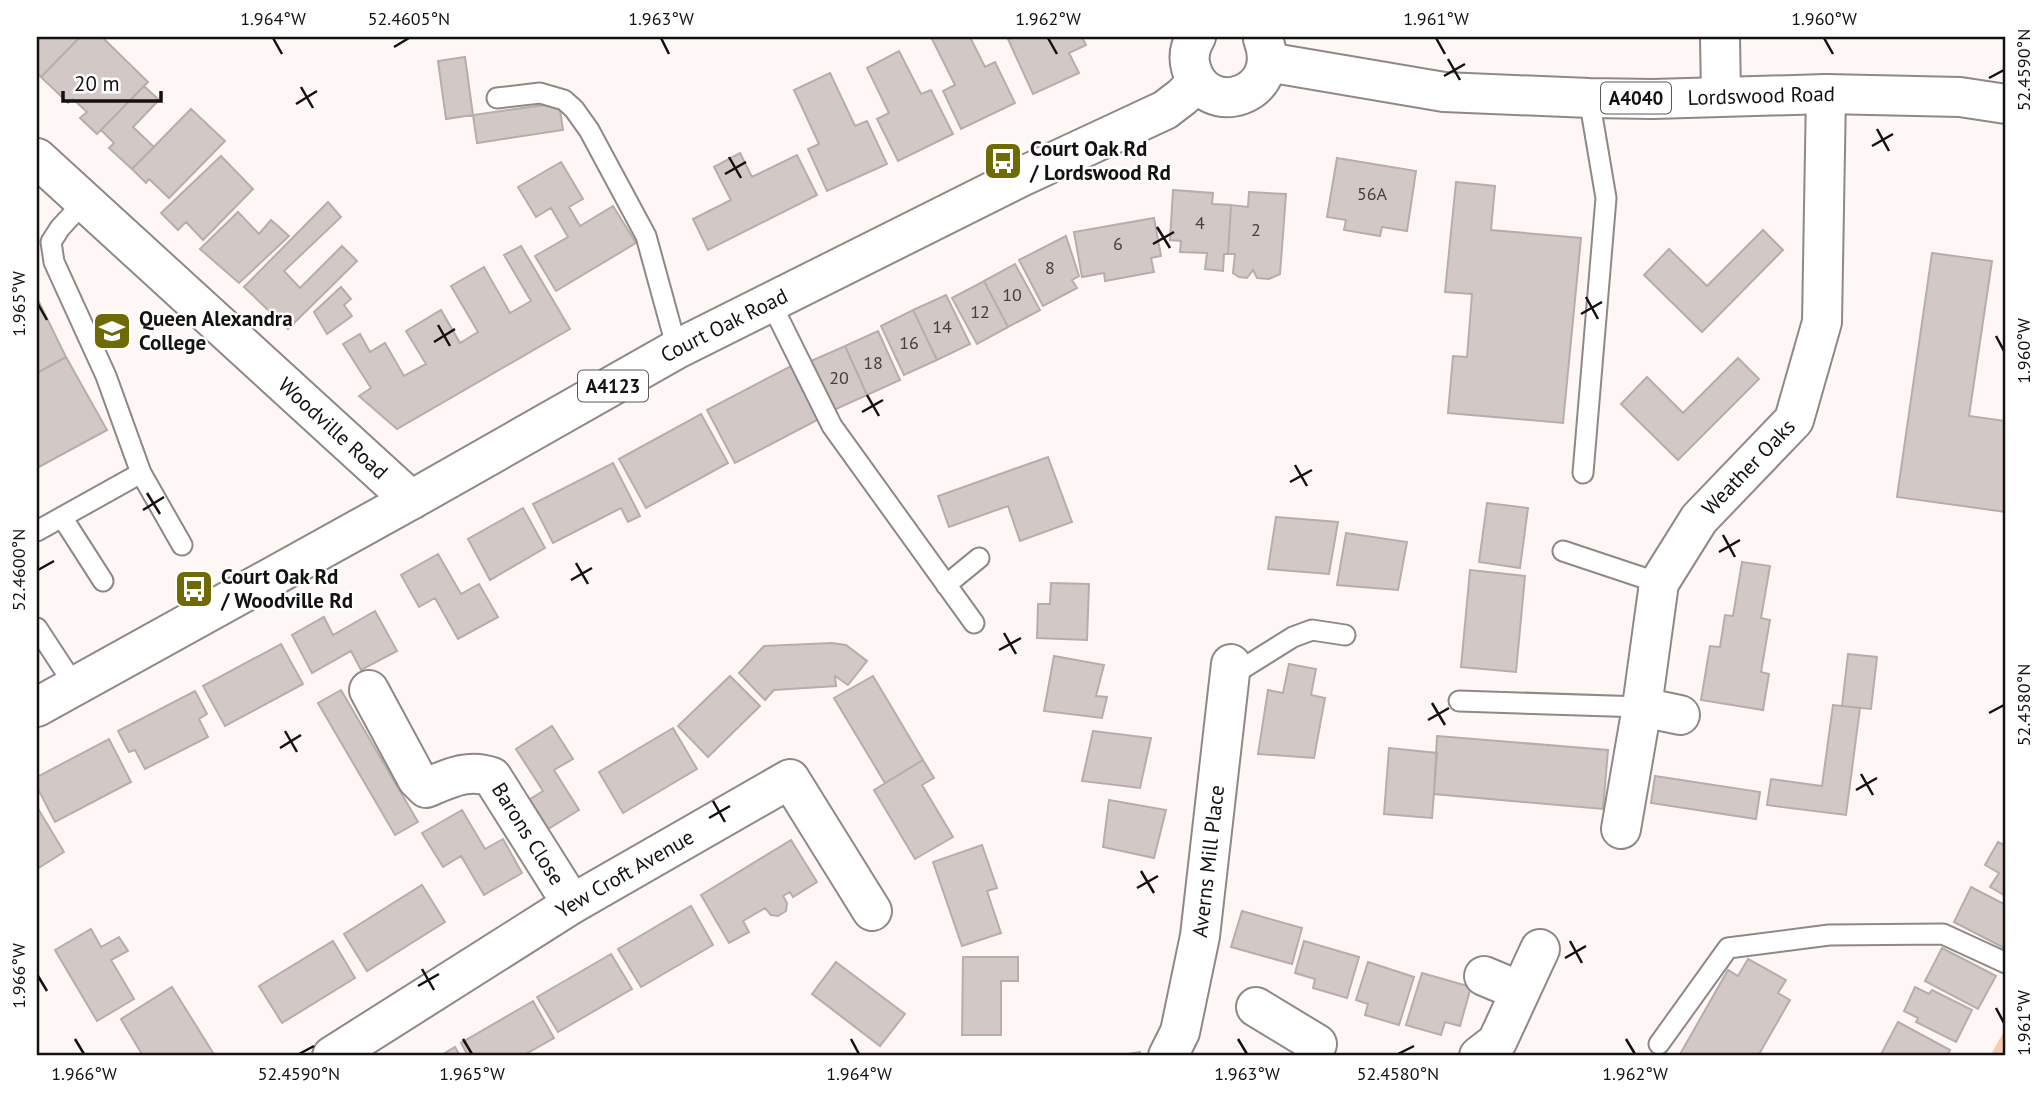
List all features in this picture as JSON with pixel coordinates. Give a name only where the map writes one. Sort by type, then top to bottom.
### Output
[{"type":"street","points":[[1196,37],[1189,62],[1197,82],[1206,91],[1218,96],[1245,94],[1256,87],[1264,75],[1264,50]]},
{"type":"street","points":[[1720,37],[1721,95]]},
{"type":"street","name":"Lordswood Road","points":[[1264,50],[1444,92],[1653,99],[1826,94],[1960,97],[2006,104]]},
{"type":"street","name":"Court Oak Road","points":[[37,708],[677,349],[1021,177],[1165,110],[1197,82]]},
{"type":"street","name":"Weather Oaks","points":[[1621,829],[1659,583],[1699,519],[1794,420],[1822,322],[1826,94]]},
{"type":"street","name":"Woodville Road","points":[[37,158],[411,500]]},
{"type":"street","name":"Averns Mill Place","points":[[1168,1056],[1180,1032],[1200,936],[1230,670]]},
{"type":"street","name":"Barons Close","points":[[369,690],[417,779],[426,788],[459,774],[481,772],[492,777],[572,904]]},
{"type":"street","points":[[1642,706],[1680,715]]},
{"type":"street","name":"Yew Croft Avenue","points":[[332,1056],[572,904],[790,779],[872,911]]},
{"type":"street","points":[[1479,1056],[1497,1042],[1540,949]]},
{"type":"street","points":[[1483,976],[1520,991]]},
{"type":"street","points":[[1256,1007],[1322,1052]]},
{"type":"lane","points":[[497,98],[540,93],[564,100],[582,120],[596,141],[646,236],[677,349]]},
{"type":"lane","points":[[1583,473],[1606,198],[1589,98]]},
{"type":"lane","points":[[84,202],[51,242],[54,262],[106,376],[141,473],[182,545]]},
{"type":"lane","points":[[770,301],[832,426],[974,623]]},
{"type":"lane","points":[[37,531],[141,473]]},
{"type":"lane","points":[[62,517],[103,581]]},
{"type":"lane","points":[[1563,551],[1659,583]]},
{"type":"lane","points":[[946,585],[979,558]]},
{"type":"lane","points":[[37,628],[75,686]]},
{"type":"lane","points":[[1230,670],[1312,630],[1345,635]]},
{"type":"lane","points":[[1459,701],[1642,706]]},
{"type":"lane","points":[[1659,1044],[1728,948],[1829,935],[1943,934],[2006,963]]},
{"type":"shaded area","points":[[2006,1028],[2006,1056],[1990,1056]]},
{"type":"building","points":[[37,37],[80,37],[41,77],[37,73]]},
{"type":"building","points":[[80,37],[102,37],[148,82],[97,134],[80,118],[87,112],[73,99],[68,103],[41,77]]},
{"type":"building","points":[[931,37],[970,37],[985,67],[995,62],[1015,103],[961,129],[943,91],[955,85]]},
{"type":"building","points":[[1082,37],[1086,45],[1069,53],[1079,73],[1033,94],[1008,39]]},
{"type":"building","points":[[899,51],[921,94],[931,90],[953,134],[898,161],[877,119],[889,113],[867,68]]},
{"type":"building","points":[[465,57],[473,115],[446,119],[438,61]]},
{"type":"building","points":[[830,73],[855,126],[867,121],[887,164],[827,191],[808,149],[819,144],[794,90]]},
{"type":"building","points":[[144,86],[159,100],[133,127],[154,147],[132,169],[109,148],[114,143],[101,130]]},
{"type":"building","points":[[559,103],[563,130],[477,143],[473,115]]},
{"type":"building","points":[[191,109],[225,141],[169,198],[149,179],[146,183],[132,169]]},
{"type":"building","points":[[740,153],[752,177],[797,155],[817,195],[708,250],[693,219],[731,200],[714,167]]},
{"type":"building","points":[[221,156],[253,189],[203,240],[186,222],[178,230],[161,213]]},
{"type":"building","points":[[1337,158],[1416,171],[1407,231],[1382,227],[1380,236],[1344,230],[1346,220],[1327,217]]},
{"type":"building","points":[[561,162],[583,199],[569,207],[580,226],[613,206],[636,243],[556,291],[535,256],[568,237],[551,208],[536,217],[518,187]]},
{"type":"building","points":[[1456,182],[1495,186],[1491,230],[1581,238],[1563,423],[1448,413],[1453,356],[1467,357],[1472,294],[1445,292]]},
{"type":"building","points":[[1173,190],[1213,193],[1212,204],[1231,205],[1228,254],[1224,254],[1223,271],[1205,269],[1207,253],[1180,252],[1181,241],[1170,240]]},
{"type":"building","points":[[1249,192],[1286,194],[1280,274],[1269,279],[1257,278],[1253,270],[1247,278],[1239,277],[1233,273],[1235,254],[1228,254],[1231,205],[1248,207]]},
{"type":"building","points":[[328,202],[341,217],[284,271],[300,288],[342,246],[357,261],[288,329],[244,287]]},
{"type":"building","points":[[238,212],[259,234],[271,220],[289,236],[239,283],[200,249]]},
{"type":"building","points":[[1154,218],[1161,256],[1151,258],[1154,272],[1105,281],[1104,273],[1082,277],[1074,232]]},
{"type":"building","points":[[1763,230],[1783,250],[1702,332],[1644,275],[1669,249],[1707,286]]},
{"type":"building","points":[[1066,236],[1079,276],[1072,280],[1077,288],[1043,306],[1019,260]]},
{"type":"building","points":[[521,246],[570,329],[397,429],[359,396],[371,388],[343,344],[360,334],[370,352],[385,343],[404,376],[426,364],[406,331],[441,310],[460,343],[478,332],[451,286],[484,267],[510,313],[531,301],[504,255]]},
{"type":"building","points":[[1932,253],[1992,261],[1969,416],[2006,421],[2006,512],[1897,497]]},
{"type":"building","points":[[1015,264],[1040,310],[1008,327],[984,281]]},
{"type":"building","points":[[984,281],[1008,327],[977,344],[952,298]]},
{"type":"building","points":[[341,287],[351,299],[344,305],[352,316],[327,334],[314,312]]},
{"type":"building","points":[[946,295],[970,344],[937,360],[913,310]]},
{"type":"building","points":[[37,298],[66,357],[37,373]]},
{"type":"building","points":[[913,310],[937,360],[904,375],[881,326]]},
{"type":"building","points":[[878,331],[900,380],[867,395],[845,346]]},
{"type":"building","points":[[845,346],[867,395],[834,410],[811,361]]},
{"type":"building","points":[[66,357],[107,430],[37,468],[37,373]]},
{"type":"building","points":[[1738,358],[1759,379],[1678,460],[1621,404],[1647,377],[1683,413]]},
{"type":"building","points":[[791,366],[819,419],[735,463],[707,410]]},
{"type":"building","points":[[701,414],[728,463],[646,508],[619,459]]},
{"type":"building","points":[[1048,457],[1072,522],[1020,541],[1008,506],[949,527],[938,496]]},
{"type":"building","points":[[613,463],[640,516],[628,522],[621,508],[553,543],[533,504]]},
{"type":"building","points":[[1487,503],[1528,508],[1520,568],[1479,562]]},
{"type":"building","points":[[523,508],[545,548],[490,580],[468,539]]},
{"type":"building","points":[[1276,517],[1338,522],[1329,574],[1268,569]]},
{"type":"building","points":[[1346,533],[1407,542],[1398,590],[1337,585]]},
{"type":"building","points":[[438,554],[461,594],[479,584],[498,617],[458,639],[435,598],[419,607],[401,575]]},
{"type":"building","points":[[1742,562],[1770,566],[1761,618],[1770,620],[1761,672],[1769,674],[1763,710],[1701,700],[1710,646],[1720,647],[1725,615],[1733,616]]},
{"type":"building","points":[[1470,570],[1525,576],[1516,672],[1461,667]]},
{"type":"building","points":[[1051,583],[1089,584],[1087,640],[1037,638],[1038,604],[1050,604]]},
{"type":"building","points":[[375,611],[397,651],[361,670],[351,651],[312,673],[292,635],[324,617],[333,635]]},
{"type":"building","points":[[832,643],[846,645],[867,661],[848,685],[835,676],[836,686],[774,690],[765,700],[739,673],[764,646]]},
{"type":"building","points":[[281,644],[303,684],[225,726],[203,686]]},
{"type":"building","points":[[1848,654],[1877,657],[1871,709],[1842,706]]},
{"type":"building","points":[[1054,656],[1104,665],[1096,696],[1107,697],[1102,718],[1044,711]]},
{"type":"building","points":[[1289,664],[1316,669],[1311,695],[1325,698],[1314,758],[1258,754],[1268,690],[1283,693]]},
{"type":"building","points":[[730,676],[760,706],[708,757],[678,726]]},
{"type":"building","points":[[873,676],[923,760],[885,783],[834,698]]},
{"type":"building","points":[[341,690],[418,822],[395,835],[318,703]]},
{"type":"building","points":[[195,691],[207,714],[199,719],[208,737],[145,769],[135,750],[129,752],[118,731]]},
{"type":"building","points":[[1833,705],[1860,708],[1846,815],[1767,805],[1771,779],[1822,786]]},
{"type":"building","points":[[552,726],[573,759],[554,770],[579,810],[540,834],[522,804],[543,791],[516,749]]},
{"type":"building","points":[[673,728],[697,769],[623,813],[599,772]]},
{"type":"building","points":[[1093,731],[1151,738],[1140,788],[1082,781]]},
{"type":"building","points":[[1437,736],[1608,750],[1603,809],[1434,794]]},
{"type":"building","points":[[109,739],[131,782],[55,822],[37,787],[37,777]]},
{"type":"building","points":[[1389,748],[1437,753],[1432,818],[1384,814]]},
{"type":"building","points":[[923,760],[934,778],[922,785],[953,837],[915,859],[874,790]]},
{"type":"building","points":[[1655,776],[1760,792],[1756,819],[1651,803]]},
{"type":"building","points":[[1109,800],[1166,810],[1154,858],[1103,847]]},
{"type":"building","points":[[37,807],[64,852],[37,869]]},
{"type":"building","points":[[462,810],[485,849],[503,839],[522,873],[484,895],[461,856],[443,867],[422,833]]},
{"type":"building","points":[[791,840],[817,882],[793,897],[790,892],[783,896],[787,903],[786,911],[778,916],[771,915],[765,908],[743,921],[749,932],[729,943],[701,895]]},
{"type":"building","points":[[1998,842],[2006,846],[2006,896],[1990,887],[1999,873],[1985,865]]},
{"type":"building","points":[[982,845],[997,888],[987,891],[1001,933],[962,946],[933,862]]},
{"type":"building","points":[[422,885],[445,922],[367,971],[344,934]]},
{"type":"building","points":[[1971,887],[2006,905],[2006,949],[1954,922]]},
{"type":"building","points":[[691,906],[713,945],[641,987],[618,949]]},
{"type":"building","points":[[1242,911],[1302,928],[1292,964],[1231,947]]},
{"type":"building","points":[[91,929],[101,947],[119,937],[128,951],[111,960],[134,999],[97,1021],[55,950]]},
{"type":"building","points":[[333,941],[355,978],[282,1023],[259,986]]},
{"type":"building","points":[[1304,941],[1359,957],[1347,998],[1313,988],[1315,979],[1295,973]]},
{"type":"building","points":[[1942,948],[1996,976],[1978,1009],[1925,981]]},
{"type":"building","points":[[611,954],[632,989],[558,1032],[537,997]]},
{"type":"building","points":[[963,957],[1018,957],[1018,981],[1001,981],[1001,1035],[962,1035]]},
{"type":"building","points":[[1748,959],[1786,980],[1778,993],[1790,1000],[1758,1056],[1679,1056],[1728,970],[1738,976]]},
{"type":"building","points":[[836,962],[905,1014],[880,1046],[812,994]]},
{"type":"building","points":[[1368,962],[1414,977],[1399,1025],[1365,1015],[1368,1004],[1356,1000]]},
{"type":"building","points":[[1422,973],[1471,987],[1460,1026],[1445,1022],[1441,1035],[1406,1025]]},
{"type":"building","points":[[172,987],[215,1056],[143,1056],[121,1019]]},
{"type":"building","points":[[1915,987],[1929,994],[1932,990],[1972,1010],[1956,1042],[1916,1022],[1918,1018],[1904,1011]]},
{"type":"building","points":[[533,1001],[554,1038],[522,1056],[468,1056],[461,1043]]},
{"type":"building","points":[[1898,1022],[1950,1050],[1947,1056],[1880,1056]]},
{"type":"building","points":[[455,1047],[460,1056],[440,1056]]},
{"type":"building","points":[[1140,1052],[1140,1056],[1116,1056]]},
{"type":"place","name":"Court Oak Rd / Lordswood Rd","points":[[1003,161]]},
{"type":"place","name":"Queen Alexandra College","points":[[112,331]]},
{"type":"place","name":"Court Oak Rd / Woodville Rd","points":[[194,589]]}]
